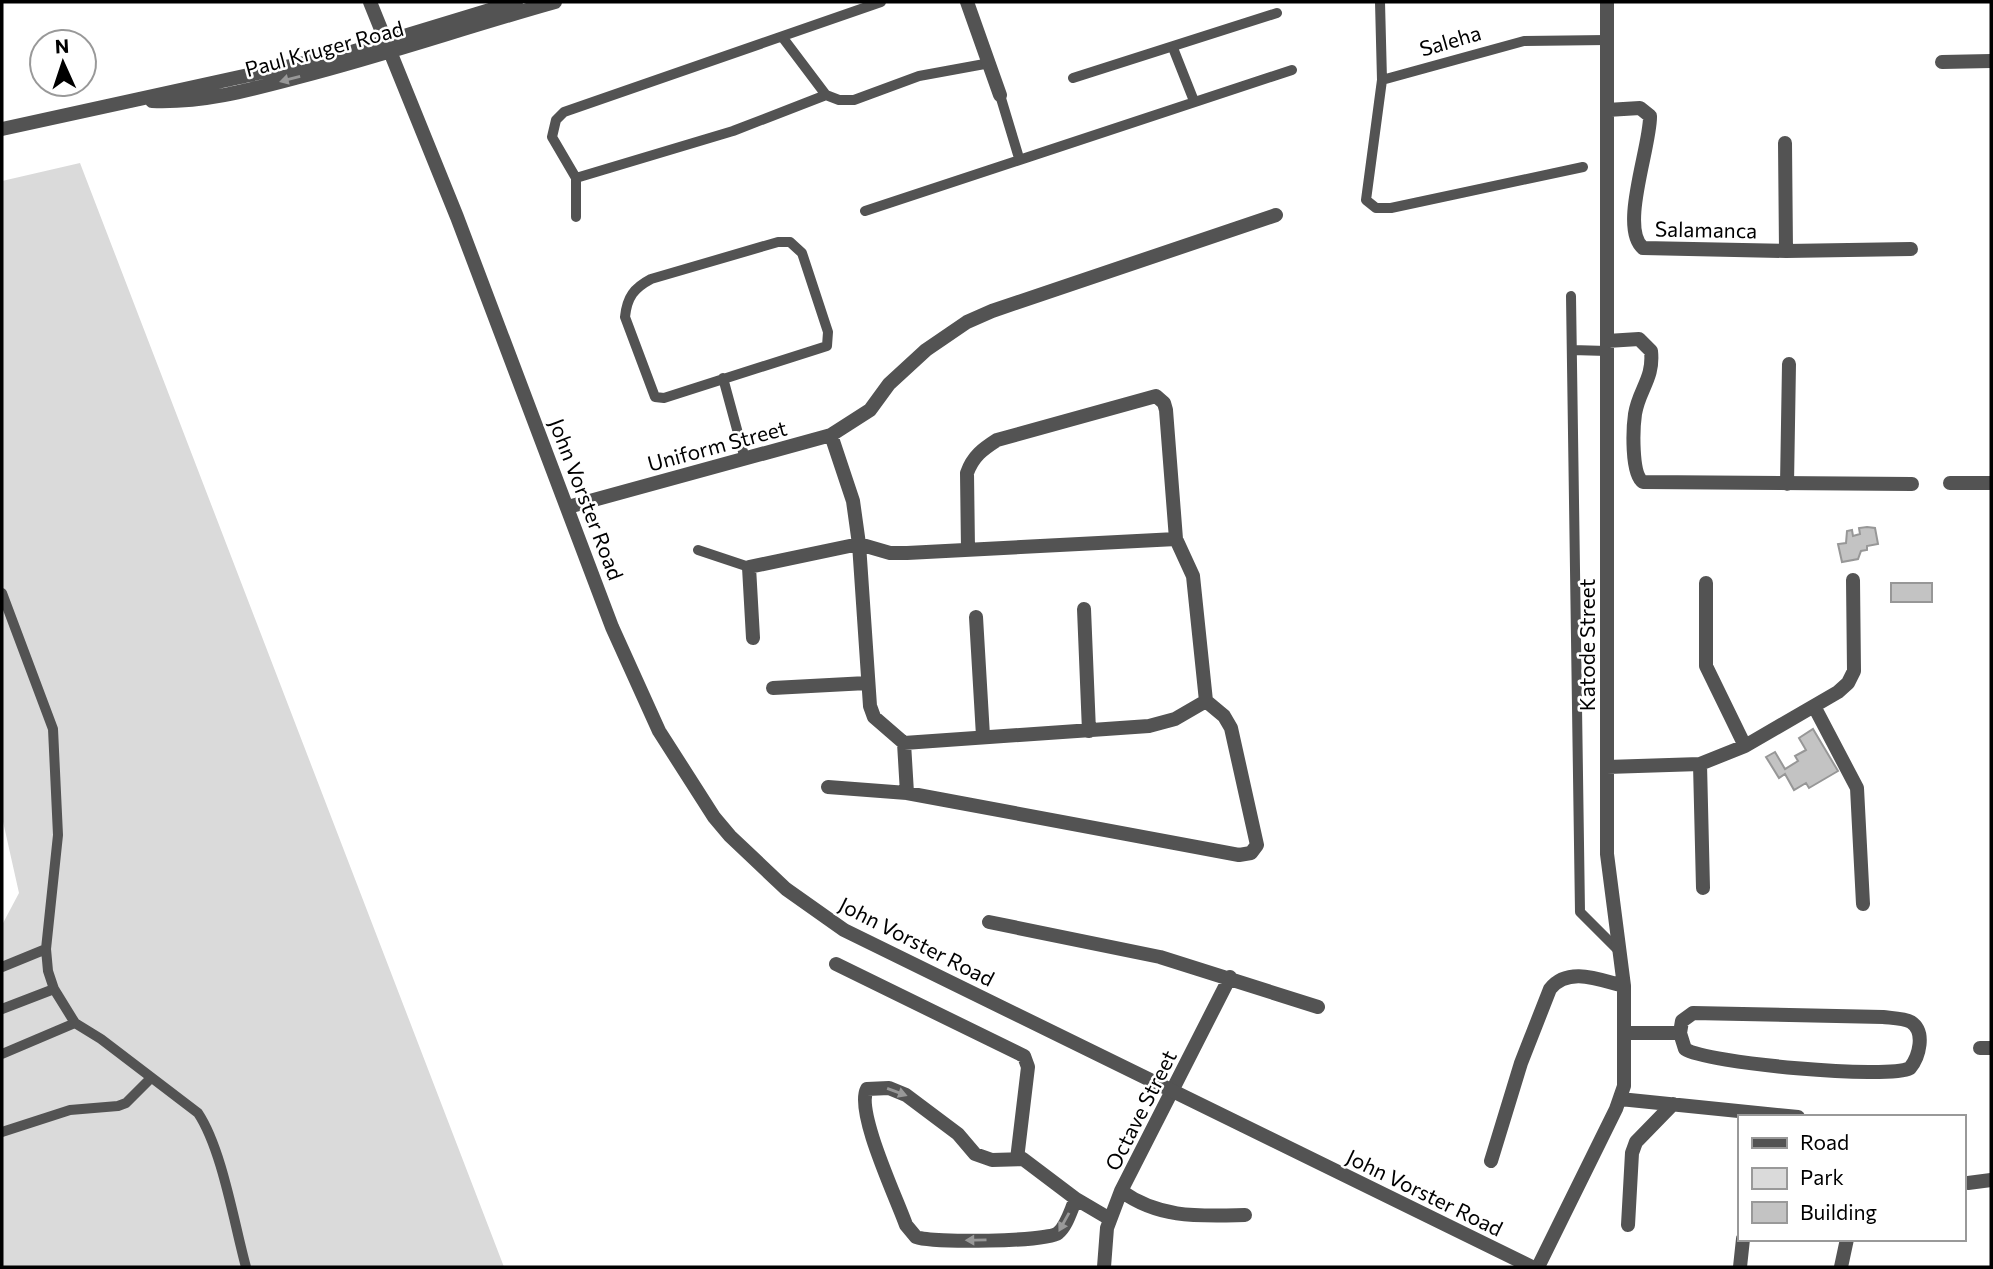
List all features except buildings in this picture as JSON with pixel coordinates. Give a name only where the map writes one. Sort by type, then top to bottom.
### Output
[{"type":"street","name":"John Vorster Road","points":[[370,2],[462,229],[623,652],[659,731],[714,817],[748,855],[786,890],[844,930],[1532,1267]]},
{"type":"street","name":"Paul Kruger Road","points":[[388,48],[516,2]]},
{"type":"street","name":"Paul Kruger Road","points":[[2,129],[140,101],[190,86],[345,54],[388,48],[555,2]]},
{"type":"street","points":[[967,2],[1000,95]]},
{"type":"street","name":"Katode Street","points":[[1538,1267],[1624,1086],[1624,986],[1608,871],[1607,2]]},
{"type":"street","points":[[1942,62],[1991,61]]},
{"type":"street","name":"Salamanca","points":[[1607,110],[1640,108],[1650,116],[1648,150],[1636,184],[1637,239],[1641,247],[1655,251],[1911,249]]},
{"type":"street","points":[[1785,143],[1786,251]]},
{"type":"street","name":"Uniform Street","points":[[568,508],[831,435],[870,410],[889,384],[926,350],[967,322],[992,311],[1276,215]]},
{"type":"street","points":[[1607,346],[1639,339],[1651,351],[1650,378],[1634,415],[1635,470],[1640,480],[1912,484]]},
{"type":"street","points":[[1787,484],[1789,364]]},
{"type":"street","points":[[828,787],[907,793],[1239,855],[1251,853],[1257,841],[1231,728],[1224,716],[1206,701],[1193,576],[1176,539],[1166,410],[1160,398],[1151,397],[997,440],[981,450],[971,461],[967,473],[968,549]]},
{"type":"street","points":[[831,435],[853,500],[859,544],[867,683],[874,717],[904,743],[907,793]]},
{"type":"street","points":[[1950,483],[1991,482]]},
{"type":"street","points":[[753,638],[749,566],[859,544],[890,553],[1176,539]]},
{"type":"street","points":[[1607,767],[1700,764],[1745,746],[1815,708],[1845,686],[1854,670],[1853,580]]},
{"type":"street","points":[[1706,583],[1706,666],[1745,746]]},
{"type":"street","points":[[1084,609],[1089,731]]},
{"type":"street","points":[[976,617],[983,736]]},
{"type":"street","points":[[773,688],[867,683]]},
{"type":"street","points":[[904,743],[1089,731],[1162,723],[1206,701]]},
{"type":"street","points":[[1815,708],[1857,788],[1863,904]]},
{"type":"street","points":[[1700,764],[1703,888]]},
{"type":"street","points":[[989,922],[1160,957],[1318,1007]]},
{"type":"street","points":[[836,964],[1024,1056],[1028,1067],[1017,1159]]},
{"type":"street","points":[[1491,1161],[1521,1063],[1550,989],[1556,981],[1570,976],[1624,986]]},
{"type":"street","name":"Octave Street","points":[[1104,1267],[1105,1239],[1121,1191],[1230,977]]},
{"type":"street","points":[[1693,1013],[1883,1017],[1912,1022],[1918,1030],[1920,1042],[1910,1068],[1897,1074],[1866,1073],[1712,1059],[1685,1049],[1680,1033],[1682,1021],[1693,1013]]},
{"type":"street","points":[[1626,1033],[1680,1033]]},
{"type":"street","points":[[1076,1199],[1062,1228],[1044,1238],[936,1241],[916,1237],[906,1225],[865,1114],[864,1094],[874,1086],[906,1095],[936,1116],[985,1159],[1017,1159],[1031,1164],[1076,1199],[1110,1219]]},
{"type":"street","points":[[1620,1099],[1755,1115]]},
{"type":"street","points":[[1628,1226],[1632,1153],[1636,1142],[1673,1104]]},
{"type":"street","points":[[1968,1183],[1991,1180]]},
{"type":"street","points":[[1121,1191],[1139,1204],[1172,1214],[1245,1215]]},
{"type":"street","points":[[1740,1267],[1743,1241]]},
{"type":"street","points":[[1841,1267],[1847,1241]]},
{"type":"lane","points":[[576,217],[576,178],[552,137],[556,120],[564,112],[589,101],[783,38],[881,2]]},
{"type":"lane","points":[[1380,2],[1382,80],[1366,200],[1376,208],[1391,208],[1584,167]]},
{"type":"lane","points":[[1073,78],[1278,13]]},
{"type":"lane","points":[[783,38],[826,95],[839,100],[854,100],[919,76],[990,63]]},
{"type":"lane","name":"Saleha","points":[[1382,80],[1524,41],[1607,40]]},
{"type":"lane","points":[[1173,48],[1194,101]]},
{"type":"lane","points":[[865,211],[1292,70]]},
{"type":"lane","points":[[576,178],[733,131],[826,95]]},
{"type":"lane","points":[[1000,95],[1019,158]]},
{"type":"lane","points":[[790,242],[802,253],[828,332],[827,346],[723,378],[664,398],[655,397],[625,317],[630,296],[636,287],[651,279],[771,244],[790,242]]},
{"type":"lane","points":[[1571,296],[1580,912],[1621,953]]},
{"type":"lane","points":[[1572,350],[1607,346]]},
{"type":"lane","points":[[723,378],[744,459]]},
{"type":"lane","points":[[698,551],[749,566]]},
{"type":"lane","points":[[2,593],[52,729],[58,835],[46,949],[48,971],[54,989],[75,1023],[101,1039],[198,1113],[206,1126],[246,1267]]},
{"type":"lane","points":[[2,967],[46,949]]},
{"type":"lane","points":[[2,1009],[54,989]]},
{"type":"lane","points":[[2,1054],[75,1023]]},
{"type":"lane","points":[[2,1132],[71,1110],[118,1106],[125,1103],[150,1078]]},
{"type":"green space","points":[[80,163],[504,1267],[2,1267],[2,925],[19,893],[2,817],[2,181]]}]
